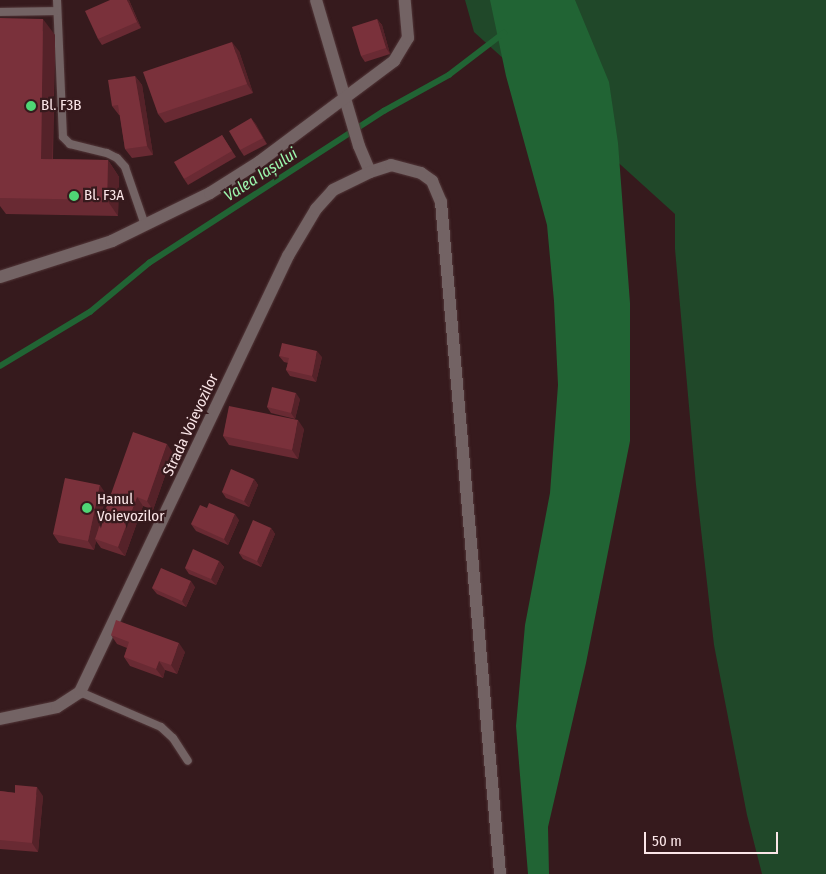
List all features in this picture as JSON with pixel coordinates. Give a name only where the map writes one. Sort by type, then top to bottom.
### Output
[{"type":"street","points":[[316,0],[347,98],[359,146],[370,172]]},
{"type":"street","points":[[0,277],[73,256],[145,225],[210,192],[259,162],[347,98],[402,51],[410,27],[405,0]]},
{"type":"street","name":"Strada Voievozilor","points":[[80,692],[288,256],[316,209],[333,190],[370,172],[391,165],[422,173],[432,181],[441,202],[500,874]]},
{"type":"street","points":[[0,719],[57,707],[80,692]]},
{"type":"lane","points":[[57,0],[63,138],[70,144],[107,153],[125,167],[145,225]]},
{"type":"lane","points":[[0,12],[57,12]]},
{"type":"lane","points":[[80,692],[161,727],[188,761]]},
{"type":"shaded area","points":[[465,0],[826,0],[826,874],[762,874],[747,815],[714,645],[696,485],[675,249],[675,214],[474,32]]},
{"type":"shaded area","points":[[490,0],[575,0],[609,82],[618,143],[630,303],[630,441],[586,663],[548,827],[549,874],[528,874],[516,726],[525,625],[550,493],[558,385],[554,301],[547,225],[506,76]]},
{"type":"building","points":[[110,0],[127,0],[137,22],[98,39],[85,11]]},
{"type":"building","points":[[0,18],[43,19],[41,159],[108,160],[107,200],[0,198]]},
{"type":"building","points":[[377,19],[386,48],[361,56],[352,27]]},
{"type":"building","points":[[232,42],[247,84],[158,114],[143,72]]},
{"type":"building","points":[[135,76],[147,146],[125,149],[118,105],[112,106],[108,80]]},
{"type":"building","points":[[251,118],[263,138],[240,150],[229,131]]},
{"type":"building","points":[[222,135],[232,151],[184,179],[174,162]]},
{"type":"building","points":[[282,343],[317,351],[312,376],[286,370],[289,358],[279,356]]},
{"type":"building","points":[[272,387],[296,393],[291,413],[267,407]]},
{"type":"building","points":[[229,406],[298,420],[292,450],[223,436]]},
{"type":"building","points":[[133,432],[167,444],[147,501],[137,497],[118,547],[95,539]]},
{"type":"building","points":[[231,469],[254,479],[244,501],[222,492]]},
{"type":"building","points":[[65,478],[100,485],[88,541],[53,534]]},
{"type":"building","points":[[209,503],[235,514],[224,539],[191,524],[200,505],[207,508]]},
{"type":"building","points":[[253,520],[271,528],[257,561],[239,553]]},
{"type":"building","points":[[193,549],[219,561],[211,579],[185,568]]},
{"type":"building","points":[[161,568],[191,581],[182,601],[152,588]]},
{"type":"building","points":[[116,620],[179,643],[171,665],[159,661],[156,669],[124,657],[129,642],[111,635]]},
{"type":"building","points":[[15,785],[37,787],[32,843],[0,840],[0,791],[15,793]]},
{"type":"waterway","name":"Valea Iașului","points":[[0,366],[90,312],[149,263],[384,111],[449,75],[504,33]]},
{"type":"place","name":"Bl. F3B","points":[[31,106]]},
{"type":"place","name":"Bl. F3A","points":[[74,196]]},
{"type":"place","name":"Hanul Voievozilor","points":[[87,508]]}]
